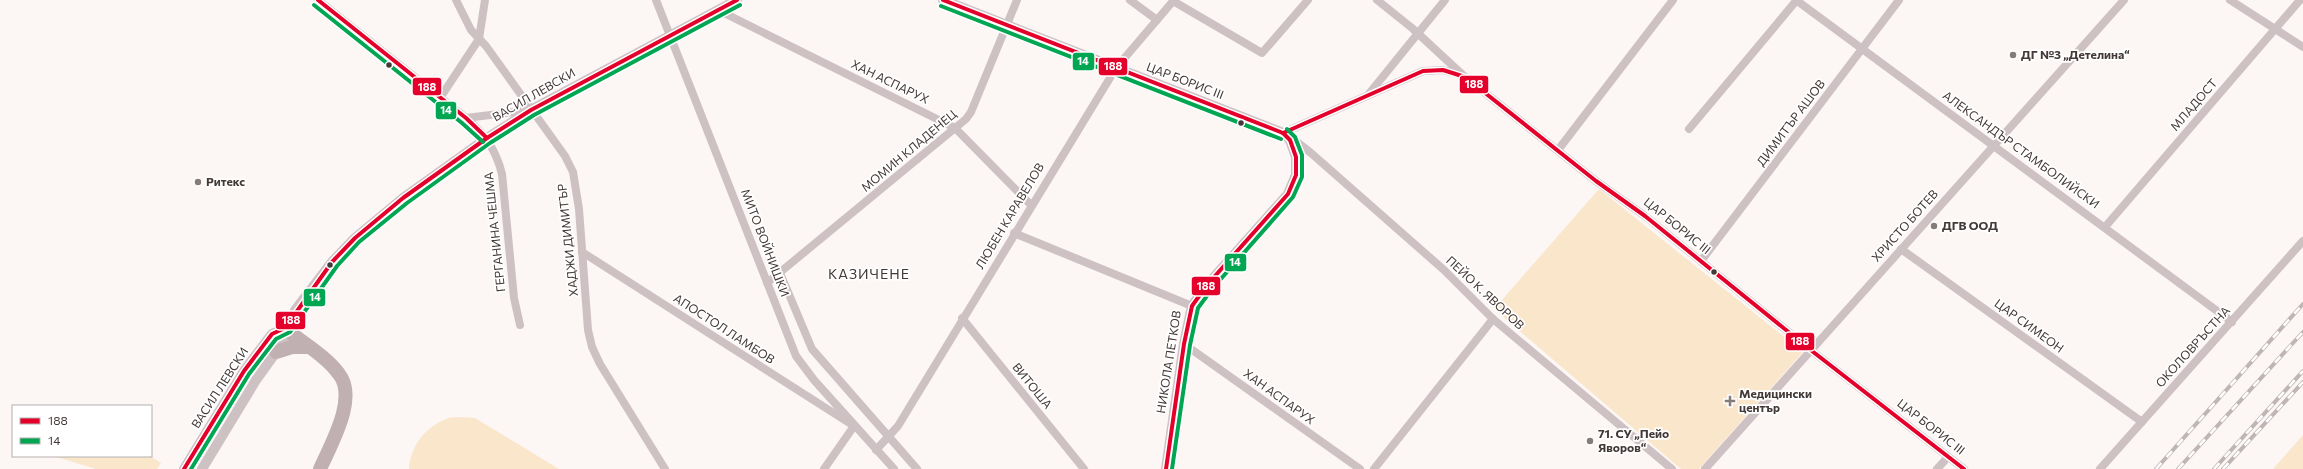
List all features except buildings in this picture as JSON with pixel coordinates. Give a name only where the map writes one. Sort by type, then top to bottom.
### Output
[{"type":"highway","points":[[285,328],[340,374],[345,384],[347,394],[338,426],[320,469]]},
{"type":"highway","points":[[276,352],[292,347],[309,348]]},
{"type":"street","points":[[318,0],[466,118],[487,138]]},
{"type":"street","name":"ХАДЖИ ДИМИТЪР","points":[[456,0],[470,30],[565,156],[573,172],[579,209],[588,330],[592,347],[600,364],[665,469]]},
{"type":"street","points":[[440,98],[478,39],[485,0]]},
{"type":"street","name":"МИТО ВОЙНИШКИ","points":[[656,0],[796,356],[803,367],[854,426],[894,469]]},
{"type":"street","name":"ВАСИЛ ЛЕВСКИ","points":[[184,469],[244,371],[272,334],[285,328],[332,262],[356,238],[403,198],[487,138],[531,110],[670,34],[736,0]]},
{"type":"street","name":"ЦАР БОРИС III","points":[[943,0],[1284,133]]},
{"type":"street","name":"МОМИН КЛАДЕНЕЦ","points":[[767,283],[955,128],[971,112],[1016,0]]},
{"type":"street","points":[[1130,0],[1156,20]]},
{"type":"street","points":[[1174,1],[1262,53],[1308,0]]},
{"type":"street","name":"ЦАР БОРИС III","points":[[1377,0],[1417,33],[1465,77],[1596,181],[1645,216],[1812,351],[1964,469]]},
{"type":"street","points":[[1366,97],[1445,0]]},
{"type":"street","points":[[1558,150],[1673,0]]},
{"type":"street","points":[[1689,129],[1796,0]]},
{"type":"street","name":"АЛЕКСАНДЪР СТАМБОЛИЙСКИ","points":[[1796,0],[2105,226],[2232,322]]},
{"type":"street","name":"ДИМИТЪР АШОВ","points":[[1701,261],[1899,0]]},
{"type":"street","name":"ХРИСТО БОТЕВ","points":[[1705,469],[2124,0]]},
{"type":"street","points":[[2230,0],[2303,48]]},
{"type":"street","name":"МЛАДОСТ","points":[[2105,226],[2300,0]]},
{"type":"street","name":"ЛЮБЕН КАРАВЕЛОВ","points":[[876,450],[889,437],[1116,68],[1174,1]]},
{"type":"street","name":"ХАН АСПАРУХ","points":[[718,10],[955,128],[1031,205]]},
{"type":"street","points":[[1284,133],[1412,75],[1433,69],[1452,72],[1465,77]]},
{"type":"street","points":[[466,118],[531,110]]},
{"type":"street","name":"НИКОЛА ПЕТКОВ","points":[[1166,469],[1184,344],[1192,306],[1207,285],[1288,194],[1296,175],[1296,157],[1290,140],[1284,133]]},
{"type":"street","name":"ПЕЙО К. ЯВОРОВ","points":[[1284,133],[1312,153],[1444,270],[1493,319],[1672,469]]},
{"type":"street","name":"ГЕРГАНИНА ЧЕШМА","points":[[487,138],[498,157],[502,174],[514,291],[520,325]]},
{"type":"street","points":[[1014,232],[1192,306]]},
{"type":"street","name":"ОКОЛОВРЪСТНА","points":[[2100,469],[2303,241]]},
{"type":"street","name":"ЦАР СИМЕОН","points":[[1901,249],[2142,422]]},
{"type":"street","name":"АПОСТОЛ ЛАМБОВ","points":[[582,252],[854,426]]},
{"type":"street","name":"МИТО ВОЙНИШКИ","points":[[780,273],[812,349],[917,469]]},
{"type":"street","name":"ВИТОША","points":[[962,318],[1084,469]]},
{"type":"street","points":[[1374,469],[1493,319]]},
{"type":"street","name":"ВАСИЛ ЛЕВСКИ","points":[[202,469],[252,387],[284,341],[285,328]]},
{"type":"street","name":"ХАН АСПАРУХ","points":[[1184,344],[1360,469]]},
{"type":"street","points":[[824,469],[854,426]]},
{"type":"street","points":[[1937,469],[1948,457]]},
{"type":"shaded area","points":[[1599,189],[1803,352],[1699,469],[1681,469],[1494,309]]},
{"type":"shaded area","points":[[449,418],[475,418],[559,469],[409,469],[410,461],[416,445],[431,427]]},
{"type":"shaded area","points":[[2303,435],[2303,469],[2273,469]]},
{"type":"shaded area","points":[[56,457],[152,457],[161,463],[157,469],[96,469]]},
{"type":"railway","points":[[2156,469],[2303,304]]},
{"type":"railway","points":[[2178,469],[2303,332]]},
{"type":"railway","points":[[2214,469],[2303,371]]},
{"type":"railway","points":[[2223,469],[2303,382]]},
{"type":"transit line","name":"188","points":[[318,0],[466,118],[487,138]]},
{"type":"transit line","name":"188","points":[[184,469],[244,371],[272,334],[285,328],[332,262],[355,238],[403,198],[487,138],[531,110],[737,0]]},
{"type":"transit line","name":"188","points":[[943,0],[1283,133]]},
{"type":"transit line","name":"14","points":[[314,5],[462,123],[483,142]]},
{"type":"transit line","name":"14","points":[[191,469],[249,374],[276,339],[290,332],[337,266],[359,242],[407,203],[490,143],[534,115],[740,5]]},
{"type":"transit line","name":"14","points":[[941,6],[1281,139]]},
{"type":"transit line","name":"188","points":[[1283,133],[1423,71],[1443,70],[1465,77],[1596,181],[1645,216],[1812,351],[1964,469]]},
{"type":"transit line","name":"14","points":[[1172,469],[1190,345],[1198,308],[1212,289],[1293,197],[1302,177],[1302,155],[1295,137],[1287,129]]},
{"type":"transit line","name":"188","points":[[1166,469],[1184,344],[1192,306],[1207,285],[1288,194],[1296,175],[1296,157],[1290,140],[1283,133]]},
{"type":"place","name":"ДГ №3 „Детелина“","points":[[2013,55]]},
{"type":"place","name":"Ритекс","points":[[198,182]]},
{"type":"place","name":"ДГВ ООД","points":[[1934,226]]},
{"type":"place","name":"Медицински център","points":[[1730,401]]},
{"type":"place","name":"71. СУ „Пейо Яворов“","points":[[1590,441]]},
{"type":"district","name":"КАЗИЧЕНЕ","points":[[869,274]]}]
